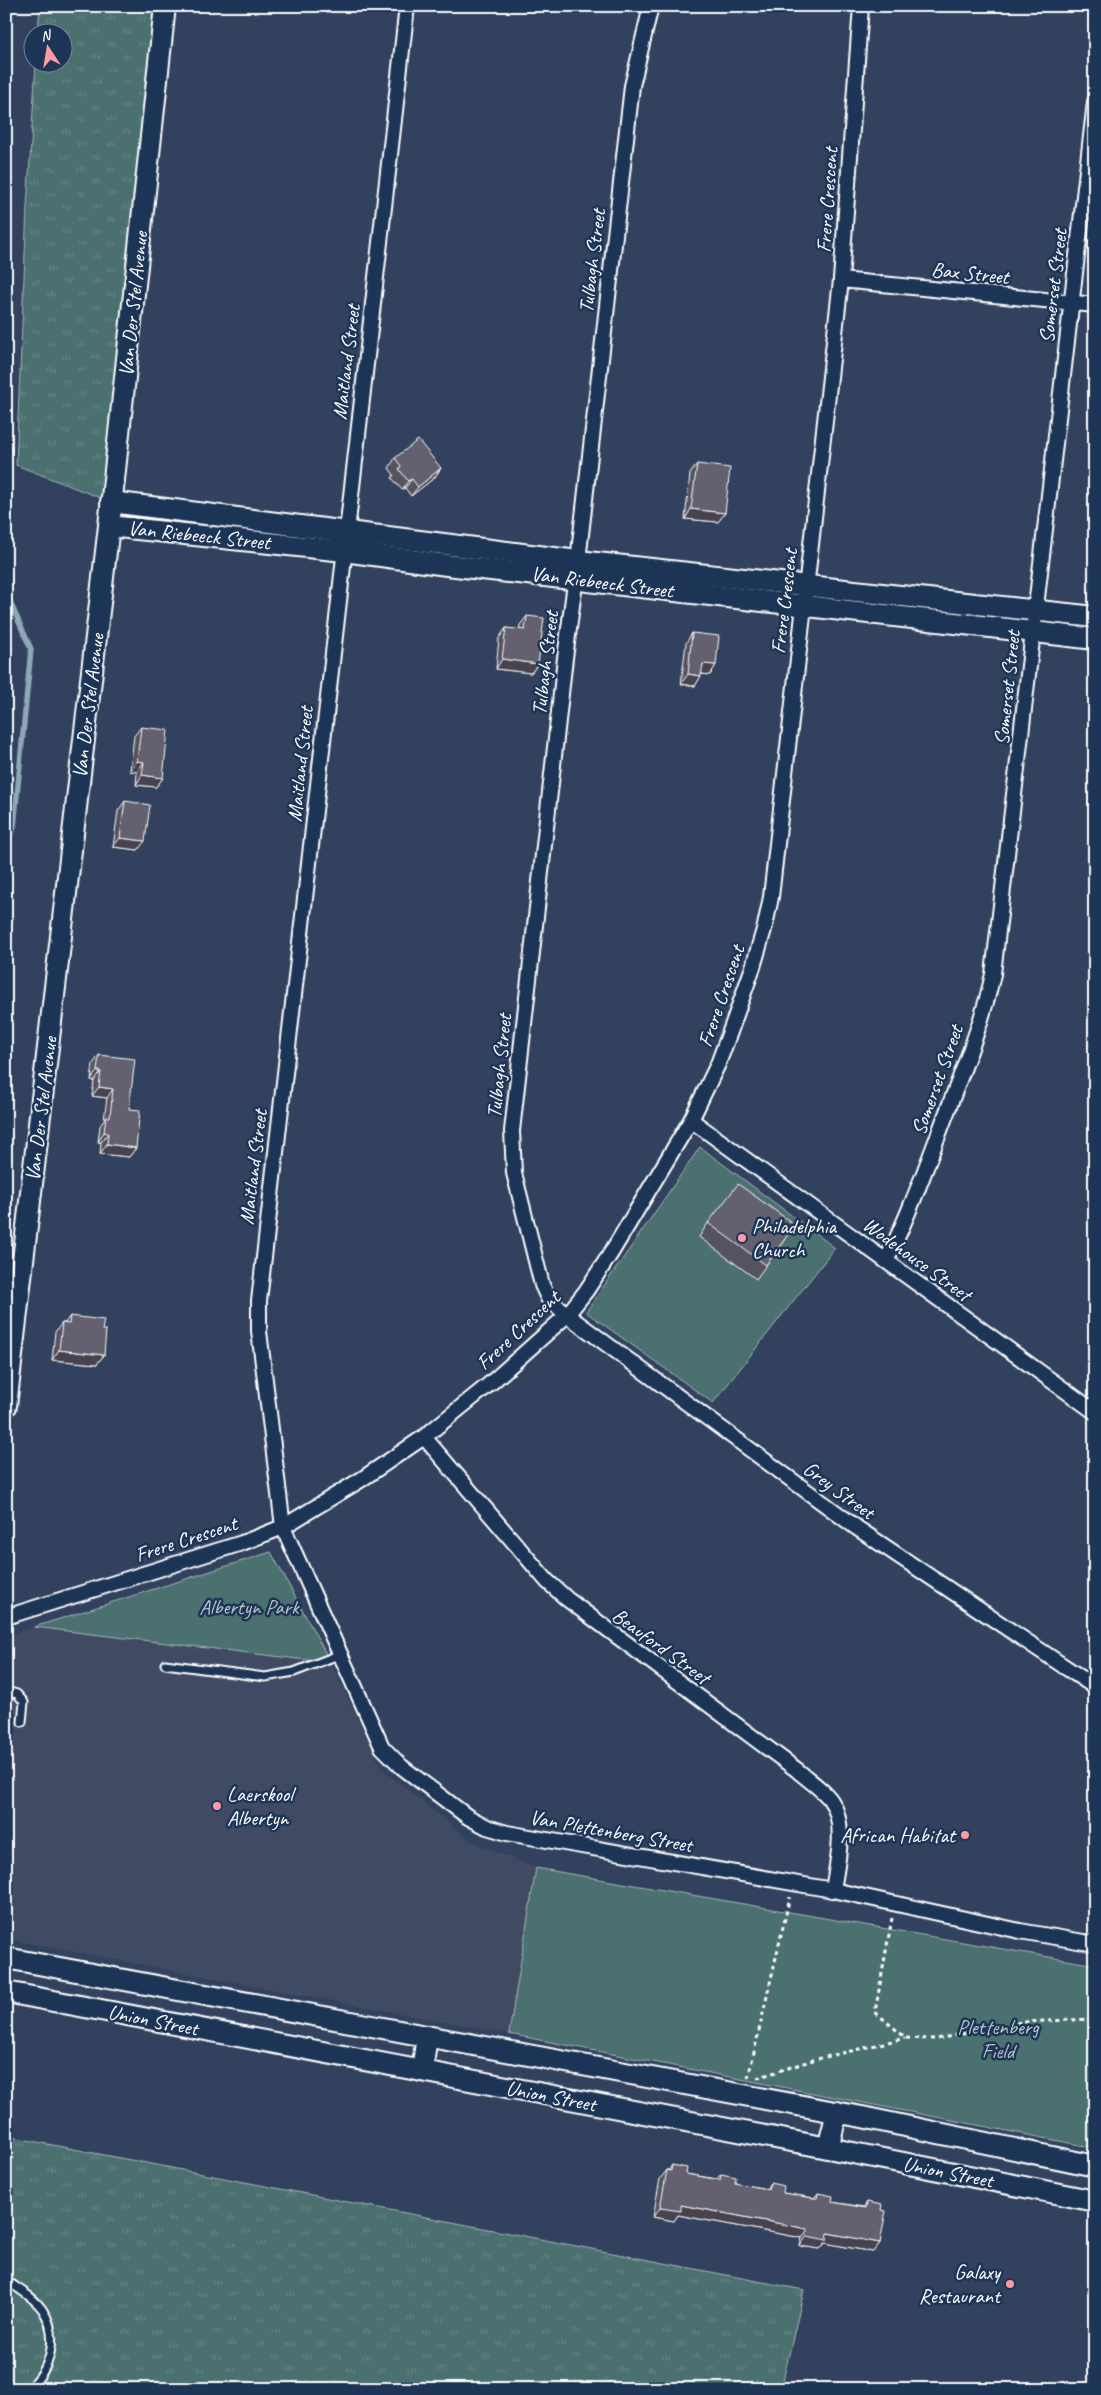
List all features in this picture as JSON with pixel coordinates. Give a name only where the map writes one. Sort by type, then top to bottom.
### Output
[{"type":"street","name":"Van Der Stel Avenue","points":[[6,1406],[111,502],[165,6]]},
{"type":"street","name":"Maitland Street","points":[[283,1527],[259,1331],[259,1300],[346,530],[408,6]]},
{"type":"street","name":"Tulbagh Street","points":[[567,1315],[548,1298],[542,1285],[518,1192],[511,1148],[533,936],[632,86],[651,6]]},
{"type":"street","name":"Frere Crescent","points":[[6,1617],[242,1543],[283,1527],[362,1479],[424,1437],[492,1382],[567,1315],[586,1291],[611,1253],[691,1120],[718,1064],[765,926],[776,861],[842,280],[861,6]]},
{"type":"street","name":"Somerset Street","points":[[886,1261],[904,1226],[989,993],[1008,859],[1095,102]]},
{"type":"street","name":"Bax Street","points":[[842,280],[1095,305]]},
{"type":"street","name":"Van Riebeeck Street","points":[[111,502],[346,530],[577,570],[804,606],[1095,639]]},
{"type":"street","points":[[240,540],[244,518]]},
{"type":"street","name":"Van Riebeeck Street","points":[[108,526],[344,551],[447,565],[577,570],[806,584],[1095,617]]},
{"type":"street","name":"Wodehouse Street","points":[[691,1120],[1095,1412]]},
{"type":"street","name":"Grey Street","points":[[567,1315],[857,1528],[1095,1687]]},
{"type":"street","name":"Beauford Street","points":[[424,1437],[547,1581],[567,1599],[796,1770],[828,1797],[836,1813],[838,1826],[839,1851],[833,1890]]},
{"type":"street","name":"Van Plettenberg Street","points":[[283,1527],[384,1750],[431,1790],[478,1824],[507,1833],[833,1890],[1020,1931],[1095,1944]]},
{"type":"street","name":"Union Street","points":[[6,1958],[837,2112],[1095,2166]]},
{"type":"street","name":"Union Street","points":[[6,1992],[828,2148],[1095,2202]]},
{"type":"street","points":[[422,2071],[427,2036]]},
{"type":"street","points":[[828,2148],[837,2112]]},
{"type":"lane","points":[[165,1664],[265,1677],[294,1672],[341,1654]]},
{"type":"lane","points":[[6,1691],[17,1694],[24,1702],[22,1722]]},
{"type":"lane","points":[[6,2280],[42,2309],[50,2326],[53,2345],[49,2361],[35,2383],[28,2389]]},
{"type":"path","points":[[794,1883],[748,2081],[813,2060],[906,2038],[937,2039],[1022,2022],[1095,2019]]},
{"type":"path","points":[[895,1904],[875,2012],[906,2038]]},
{"type":"shaded area","name":"Laerskool Albertyn","points":[[34,1627],[331,1663],[382,1769],[472,1842],[536,1868],[509,2034],[6,1939],[6,1640],[12,1634]]},
{"type":"green space","points":[[40,6],[165,6],[111,502],[16,465],[27,207],[35,72],[72,72],[72,22],[39,22]]},
{"type":"green space","points":[[700,1147],[835,1248],[713,1403],[586,1312]]},
{"type":"green space","name":"Albertyn Park","points":[[271,1552],[331,1663],[34,1627]]},
{"type":"green space","name":"Plettenberg Field","points":[[536,1868],[1095,1965],[1095,2148],[509,2034]]},
{"type":"green space","points":[[6,2136],[804,2290],[781,2389],[665,2389],[640,2385],[639,2389],[6,2389]]},
{"type":"building","points":[[418,440],[441,468],[418,487],[412,479],[408,481],[399,469],[401,466],[395,458]]},
{"type":"building","points":[[697,464],[730,468],[725,513],[691,509]]},
{"type":"building","points":[[527,616],[544,618],[538,664],[502,659],[506,628],[525,630]]},
{"type":"building","points":[[692,633],[719,636],[716,665],[703,664],[701,676],[688,674]]},
{"type":"building","points":[[141,727],[168,730],[163,778],[142,775],[144,762],[137,761]]},
{"type":"building","points":[[125,801],[150,805],[145,841],[120,838]]},
{"type":"building","points":[[99,1055],[135,1059],[129,1109],[140,1110],[136,1148],[107,1144],[108,1133],[104,1132],[106,1117],[110,1117],[113,1089],[99,1087],[101,1071],[97,1071]]},
{"type":"building","name":"Philadelphia Church","points":[[738,1184],[795,1225],[766,1265],[708,1223]]},
{"type":"building","points":[[70,1316],[104,1320],[102,1330],[106,1330],[104,1355],[59,1350],[62,1323],[69,1324]]},
{"type":"building","points":[[672,2165],[687,2168],[686,2174],[720,2180],[721,2174],[736,2177],[735,2183],[739,2184],[768,2189],[770,2183],[784,2186],[783,2193],[817,2198],[818,2193],[833,2196],[832,2202],[866,2208],[867,2202],[882,2205],[881,2210],[886,2211],[880,2243],[828,2233],[827,2240],[807,2236],[808,2229],[681,2205],[681,2211],[660,2208],[667,2170],[671,2171]]},
{"type":"waterway","points":[[6,593],[31,649],[14,827],[6,844]]},
{"type":"place","name":"Philadelphia Church","points":[[742,1238]]},
{"type":"place","name":"Laerskool Albertyn","points":[[217,1806]]},
{"type":"place","name":"African Habitat","points":[[965,1835]]},
{"type":"place","name":"Galaxy Restaurant","points":[[1010,2284]]}]
